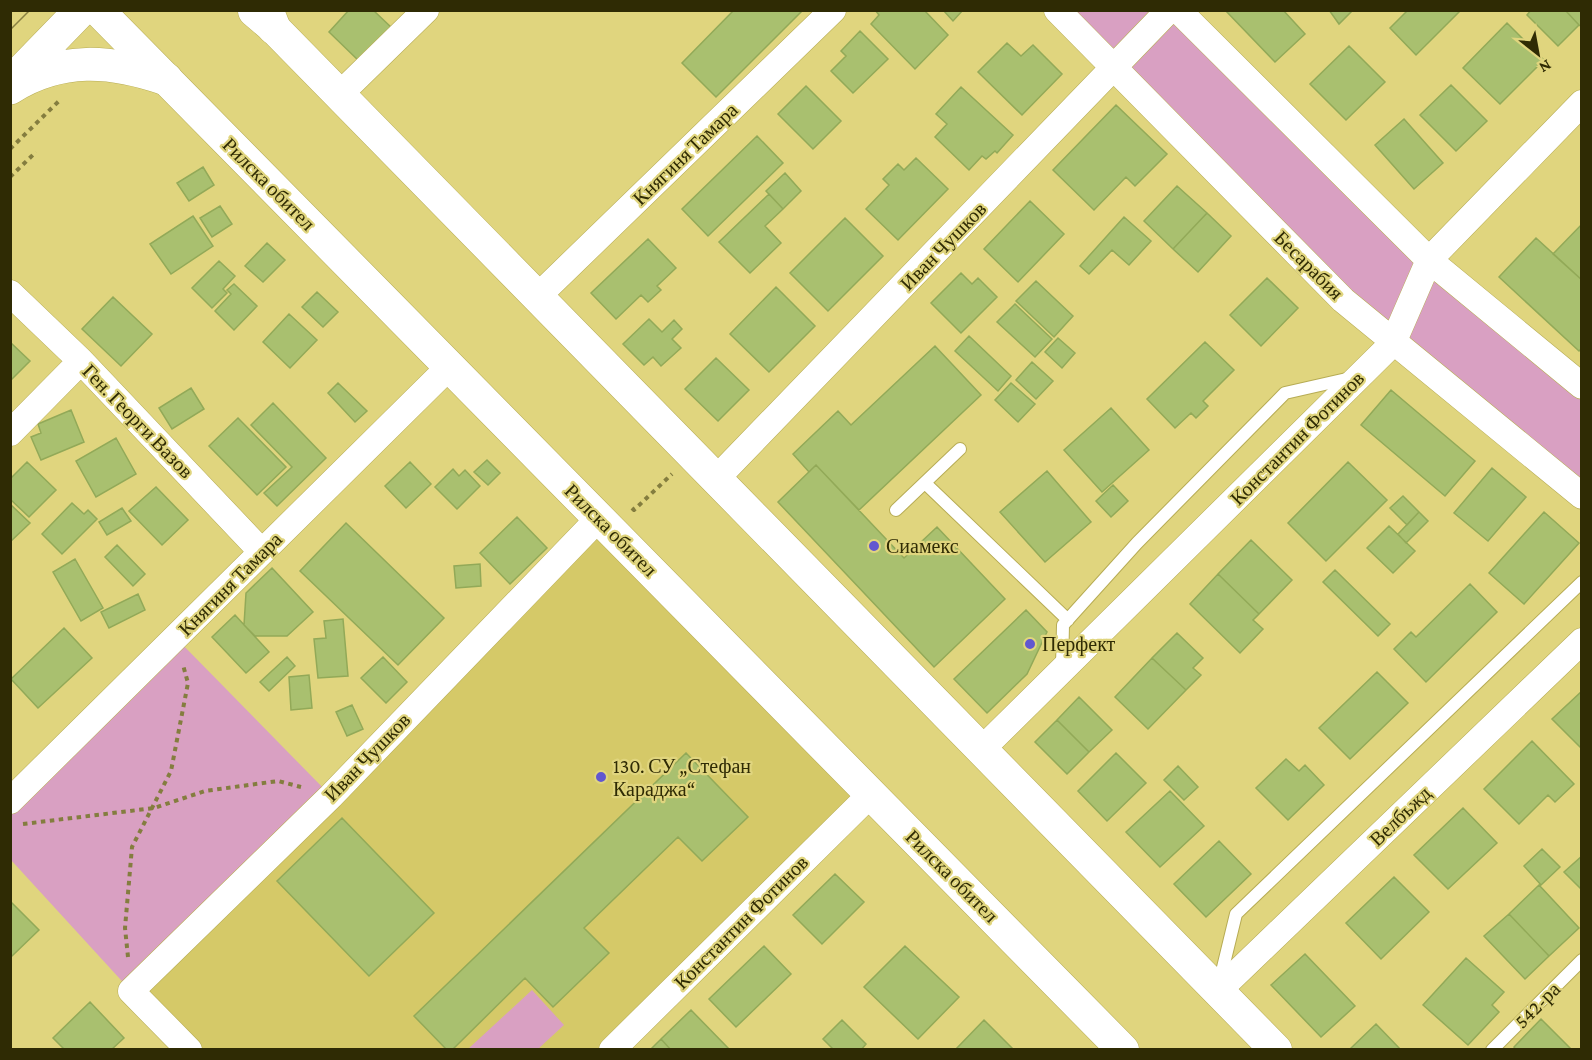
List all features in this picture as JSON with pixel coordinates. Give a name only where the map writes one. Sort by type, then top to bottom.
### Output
[{"type":"main road","points":[[10,82],[81,10]]},
{"type":"main road","points":[[10,88],[48,70],[97,63],[138,69],[166,79]]},
{"type":"street","name":"Рилска обител","points":[[98,10],[1123,1050]]},
{"type":"street","points":[[339,94],[426,10]]},
{"type":"street","name":"Княгиня Тамара","points":[[537,297],[833,10]]},
{"type":"street","name":"Бесарабия","points":[[1057,10],[1343,300],[1393,344],[1581,496]]},
{"type":"street","name":"Иван Чушков","points":[[715,480],[1116,68],[1169,10]]},
{"type":"street","points":[[1178,10],[1430,260],[1581,386]]},
{"type":"street","points":[[265,16],[715,480],[1276,1050]]},
{"type":"street","name":"Константин Фотинов","points":[[981,750],[1393,344],[1430,260],[1581,103]]},
{"type":"street","name":"Ген. Георги Вазов","points":[[10,293],[81,361],[262,552]]},
{"type":"street","points":[[10,433],[81,361]]},
{"type":"street","name":"Княгиня Тамара","points":[[10,801],[449,367]]},
{"type":"street","name":"Иван Чушков","points":[[131,991],[331,795],[598,518]]},
{"type":"street","name":"Велбъжд","points":[[1218,991],[1581,641]]},
{"type":"street","name":"Константин Фотинов","points":[[612,1050],[871,794]]},
{"type":"street","points":[[131,991],[189,1050]]},
{"type":"lane","points":[[1062,670],[1064,625],[1068,620],[1137,543],[1286,393],[1360,376]]},
{"type":"lane","points":[[896,510],[960,449]]},
{"type":"lane","points":[[925,483],[1068,620]]},
{"type":"lane","points":[[1218,991],[1236,914],[1581,582]]},
{"type":"lane","name":"542-ра","points":[[1492,1050],[1581,960]]},
{"type":"path","points":[[10,149],[59,100],[69,97]]},
{"type":"path","points":[[10,177],[36,152]]},
{"type":"path","points":[[634,510],[675,471]]},
{"type":"path","points":[[131,991],[125,928],[132,847],[171,771],[188,683],[176,638]]},
{"type":"path","points":[[22,825],[154,808],[205,791],[278,781],[331,795]]},
{"type":"shaded area","points":[[1057,11],[1178,11],[1581,386],[1581,496],[1393,343]]},
{"type":"shaded area","name":"130. СУ „Стефан Караджа“","points":[[599,518],[871,794],[612,1049],[189,1049],[131,991]]},
{"type":"shaded area","points":[[176,638],[331,796],[131,991],[11,860],[11,801]]},
{"type":"shaded area","points":[[532,990],[564,1025],[538,1049],[468,1049]]},
{"type":"building","points":[[349,10],[373,10],[393,29],[361,63],[329,32]]},
{"type":"building","points":[[734,10],[803,10],[716,97],[682,63]]},
{"type":"building","points":[[875,10],[924,10],[948,35],[915,69],[871,24],[879,15]]},
{"type":"building","points":[[943,10],[963,10],[953,21]]},
{"type":"building","points":[[1225,10],[1283,10],[1305,34],[1275,62]]},
{"type":"building","points":[[1329,10],[1353,10],[1339,24]]},
{"type":"building","points":[[1408,10],[1461,10],[1416,55],[1390,28]]},
{"type":"building","points":[[1531,10],[1565,10],[1579,25],[1558,46],[1527,15]]},
{"type":"building","points":[[1565,10],[1582,10],[1582,27],[1579,25]]},
{"type":"building","points":[[1507,23],[1544,60],[1500,104],[1463,68]]},
{"type":"building","points":[[860,31],[888,59],[853,93],[831,71],[846,56],[841,51]]},
{"type":"building","points":[[1007,43],[1021,56],[1033,45],[1062,74],[1022,115],[978,72]]},
{"type":"building","points":[[1349,46],[1385,82],[1346,120],[1310,84]]},
{"type":"building","points":[[1451,85],[1487,121],[1456,151],[1420,115]]},
{"type":"building","points":[[806,86],[841,121],[813,149],[778,114]]},
{"type":"building","points":[[961,87],[1013,135],[997,153],[995,151],[986,159],[982,156],[969,170],[935,137],[947,124],[936,114]]},
{"type":"building","points":[[1116,105],[1167,154],[1135,186],[1126,177],[1094,210],[1053,170]]},
{"type":"building","points":[[1404,119],[1443,163],[1414,189],[1375,145]]},
{"type":"building","points":[[757,136],[783,163],[708,236],[682,209]]},
{"type":"building","points":[[916,158],[948,189],[898,240],[866,209],[889,185],[883,179],[898,164],[904,170]]},
{"type":"building","points":[[203,167],[214,185],[189,201],[177,183]]},
{"type":"building","points":[[785,173],[801,191],[783,209],[766,191]]},
{"type":"building","points":[[1177,186],[1207,213],[1173,249],[1144,221]]},
{"type":"building","points":[[769,194],[783,209],[765,226],[781,243],[750,273],[719,242]]},
{"type":"building","points":[[1030,201],[1064,234],[1018,282],[984,249]]},
{"type":"building","points":[[220,206],[232,224],[212,237],[200,218]]},
{"type":"building","points":[[1207,213],[1231,236],[1198,272],[1173,249]]},
{"type":"building","points":[[193,216],[213,246],[171,274],[150,244]]},
{"type":"building","points":[[1124,217],[1151,241],[1129,265],[1112,250],[1089,274],[1080,266]]},
{"type":"building","points":[[845,218],[883,256],[828,311],[790,273]]},
{"type":"building","points":[[1582,224],[1582,280],[1553,254]]},
{"type":"building","points":[[1536,238],[1582,280],[1582,348],[1579,351],[1499,277]]},
{"type":"building","points":[[648,239],[676,268],[657,286],[661,290],[648,302],[641,295],[616,319],[591,293]]},
{"type":"building","points":[[267,243],[285,260],[263,282],[245,266]]},
{"type":"building","points":[[219,261],[235,276],[223,289],[227,293],[212,308],[192,288]]},
{"type":"building","points":[[961,273],[972,284],[978,278],[997,297],[961,333],[931,303]]},
{"type":"building","points":[[1267,278],[1298,308],[1261,346],[1230,315]]},
{"type":"building","points":[[1036,281],[1073,316],[1054,337],[1016,301]]},
{"type":"building","points":[[234,284],[257,306],[234,330],[215,311],[231,294],[227,290]]},
{"type":"building","points":[[776,287],[815,326],[769,372],[730,334]]},
{"type":"building","points":[[317,292],[338,312],[323,327],[302,307]]},
{"type":"building","points":[[113,297],[152,334],[121,366],[82,329]]},
{"type":"building","points":[[1015,304],[1052,339],[1035,357],[997,322]]},
{"type":"building","points":[[289,314],[317,340],[290,368],[263,342]]},
{"type":"building","points":[[649,319],[662,332],[674,320],[682,329],[672,339],[681,348],[661,366],[653,357],[644,365],[623,344]]},
{"type":"building","points":[[969,336],[1011,376],[998,391],[955,351]]},
{"type":"building","points":[[1058,338],[1075,353],[1062,368],[1045,352]]},
{"type":"building","points":[[10,342],[30,361],[10,381]]},
{"type":"building","points":[[1205,342],[1234,370],[1203,401],[1208,406],[1196,418],[1191,413],[1175,428],[1147,399]]},
{"type":"building","points":[[935,346],[981,395],[859,510],[816,465],[809,472],[793,454],[838,411],[851,425]]},
{"type":"building","points":[[716,358],[749,390],[718,421],[685,389]]},
{"type":"building","points":[[1032,362],[1053,381],[1036,399],[1016,380]]},
{"type":"building","points":[[338,383],[367,411],[355,422],[328,393]]},
{"type":"building","points":[[1011,383],[1035,404],[1018,422],[995,400]]},
{"type":"building","points":[[191,388],[204,409],[172,429],[159,408]]},
{"type":"building","points":[[1391,390],[1475,461],[1445,496],[1361,425]]},
{"type":"building","points":[[273,403],[326,458],[277,506],[264,493],[292,467],[251,425]]},
{"type":"building","points":[[1111,408],[1149,450],[1102,492],[1064,450]]},
{"type":"building","points":[[71,410],[84,442],[41,460],[31,437],[41,433],[38,424]]},
{"type":"building","points":[[238,418],[286,467],[257,495],[209,446]]},
{"type":"building","points":[[116,438],[136,474],[96,497],[76,461]]},
{"type":"building","points":[[487,460],[500,473],[488,485],[474,472]]},
{"type":"building","points":[[27,462],[56,490],[29,517],[10,499],[10,479]]},
{"type":"building","points":[[410,462],[431,484],[406,508],[385,486]]},
{"type":"building","points":[[1348,462],[1387,500],[1326,561],[1288,523]]},
{"type":"building","points":[[816,465],[904,558],[937,527],[1005,599],[934,667],[778,502]]},
{"type":"building","points":[[1492,468],[1526,497],[1488,541],[1454,513]]},
{"type":"building","points":[[453,469],[459,476],[465,470],[480,486],[457,509],[435,487]]},
{"type":"building","points":[[1047,471],[1091,522],[1045,562],[1000,512]]},
{"type":"building","points":[[1113,485],[1128,501],[1111,517],[1096,501]]},
{"type":"building","points":[[156,487],[188,520],[162,545],[129,511]]},
{"type":"building","points":[[1403,496],[1419,512],[1407,525],[1390,508]]},
{"type":"building","points":[[72,503],[84,514],[88,510],[97,519],[62,554],[42,534]]},
{"type":"building","points":[[10,504],[30,523],[10,542]]},
{"type":"building","points":[[122,508],[131,521],[107,535],[99,522]]},
{"type":"building","points":[[1419,512],[1428,521],[1406,543],[1398,534]]},
{"type":"building","points":[[1544,512],[1579,543],[1524,604],[1489,573]]},
{"type":"building","points":[[517,517],[547,548],[510,584],[480,553]]},
{"type":"building","points":[[346,523],[444,618],[398,665],[300,571]]},
{"type":"building","points":[[1389,526],[1415,551],[1393,573],[1367,548]]},
{"type":"building","points":[[1251,540],[1292,580],[1259,614],[1218,574]]},
{"type":"building","points":[[117,545],[145,574],[133,586],[105,557]]},
{"type":"building","points":[[75,559],[103,608],[81,621],[53,572]]},
{"type":"building","points":[[480,564],[481,586],[456,588],[454,566]]},
{"type":"building","points":[[272,568],[313,612],[287,636],[255,636],[244,625],[246,593]]},
{"type":"building","points":[[1335,570],[1390,624],[1378,636],[1323,582]]},
{"type":"building","points":[[1218,574],[1259,614],[1253,620],[1263,629],[1240,653],[1190,604]]},
{"type":"building","points":[[1470,584],[1497,612],[1426,682],[1394,649],[1411,632],[1416,637]]},
{"type":"building","points":[[138,594],[145,610],[109,628],[101,612]]},
{"type":"building","points":[[1026,610],[1047,632],[1027,674],[987,713],[954,679]]},
{"type":"building","points":[[235,615],[269,652],[246,673],[212,637]]},
{"type":"building","points":[[343,619],[348,676],[318,678],[314,639],[326,638],[324,621]]},
{"type":"building","points":[[64,628],[92,658],[38,708],[11,679]]},
{"type":"building","points":[[1177,633],[1203,658],[1193,668],[1201,675],[1186,690],[1152,658]]},
{"type":"building","points":[[287,657],[295,666],[269,691],[260,682]]},
{"type":"building","points":[[383,657],[407,682],[386,703],[361,678]]},
{"type":"building","points":[[1152,658],[1186,690],[1148,729],[1115,697]]},
{"type":"building","points":[[1377,672],[1408,703],[1350,759],[1319,728]]},
{"type":"building","points":[[309,675],[312,708],[291,710],[289,677]]},
{"type":"building","points":[[1582,691],[1582,749],[1552,719]]},
{"type":"building","points":[[1079,697],[1112,730],[1089,752],[1057,720]]},
{"type":"building","points":[[352,705],[363,729],[347,736],[336,712]]},
{"type":"building","points":[[1057,720],[1089,752],[1067,774],[1035,742]]},
{"type":"building","points":[[1532,741],[1574,784],[1555,802],[1548,795],[1519,824],[1484,789]]},
{"type":"building","points":[[686,753],[748,817],[702,861],[678,837],[584,928],[609,953],[553,1007],[525,978],[452,1050],[447,1050],[414,1016]]},
{"type":"building","points":[[1116,753],[1146,783],[1107,821],[1078,791]]},
{"type":"building","points":[[1286,759],[1299,771],[1305,765],[1324,785],[1288,820],[1256,788]]},
{"type":"building","points":[[1178,766],[1198,787],[1184,800],[1164,780]]},
{"type":"building","points":[[1170,791],[1204,826],[1160,867],[1126,832]]},
{"type":"building","points":[[1463,808],[1497,843],[1448,889],[1414,855]]},
{"type":"building","points":[[342,818],[434,913],[369,976],[277,881]]},
{"type":"building","points":[[1219,841],[1251,874],[1206,917],[1174,884]]},
{"type":"building","points":[[1542,849],[1560,867],[1541,885],[1524,866]]},
{"type":"building","points":[[1582,856],[1582,890],[1564,872]]},
{"type":"building","points":[[835,874],[864,902],[822,944],[793,915]]},
{"type":"building","points":[[1394,877],[1429,912],[1381,959],[1346,923]]},
{"type":"building","points":[[1539,885],[1579,928],[1549,956],[1509,914]]},
{"type":"building","points":[[10,901],[39,930],[12,956],[10,954]]},
{"type":"building","points":[[1509,914],[1549,956],[1525,979],[1484,936]]},
{"type":"building","points":[[764,946],[791,974],[736,1027],[709,999]]},
{"type":"building","points":[[905,946],[959,997],[918,1039],[864,987]]},
{"type":"building","points":[[1305,954],[1355,1006],[1321,1037],[1271,985]]},
{"type":"building","points":[[1466,958],[1504,992],[1492,1005],[1499,1012],[1468,1045],[1423,1005]]},
{"type":"building","points":[[90,1002],[124,1038],[111,1050],[65,1050],[53,1038]]},
{"type":"building","points":[[691,1010],[728,1050],[671,1050],[661,1039]]},
{"type":"building","points":[[1541,1019],[1572,1050],[1516,1050],[1514,1047]]},
{"type":"building","points":[[842,1020],[866,1044],[861,1050],[834,1050],[823,1039]]},
{"type":"building","points":[[984,1020],[1014,1050],[955,1050]]},
{"type":"building","points":[[1376,1024],[1401,1050],[1349,1050]]},
{"type":"building","points":[[661,1039],[671,1050],[650,1050]]},
{"type":"tram line","points":[[10,30],[30,10]]},
{"type":"place","name":"Сиамекс","points":[[874,546]]},
{"type":"place","name":"Перфект","points":[[1030,644]]},
{"type":"place","name":"130. СУ „Стефан Караджа“","points":[[601,777]]}]
